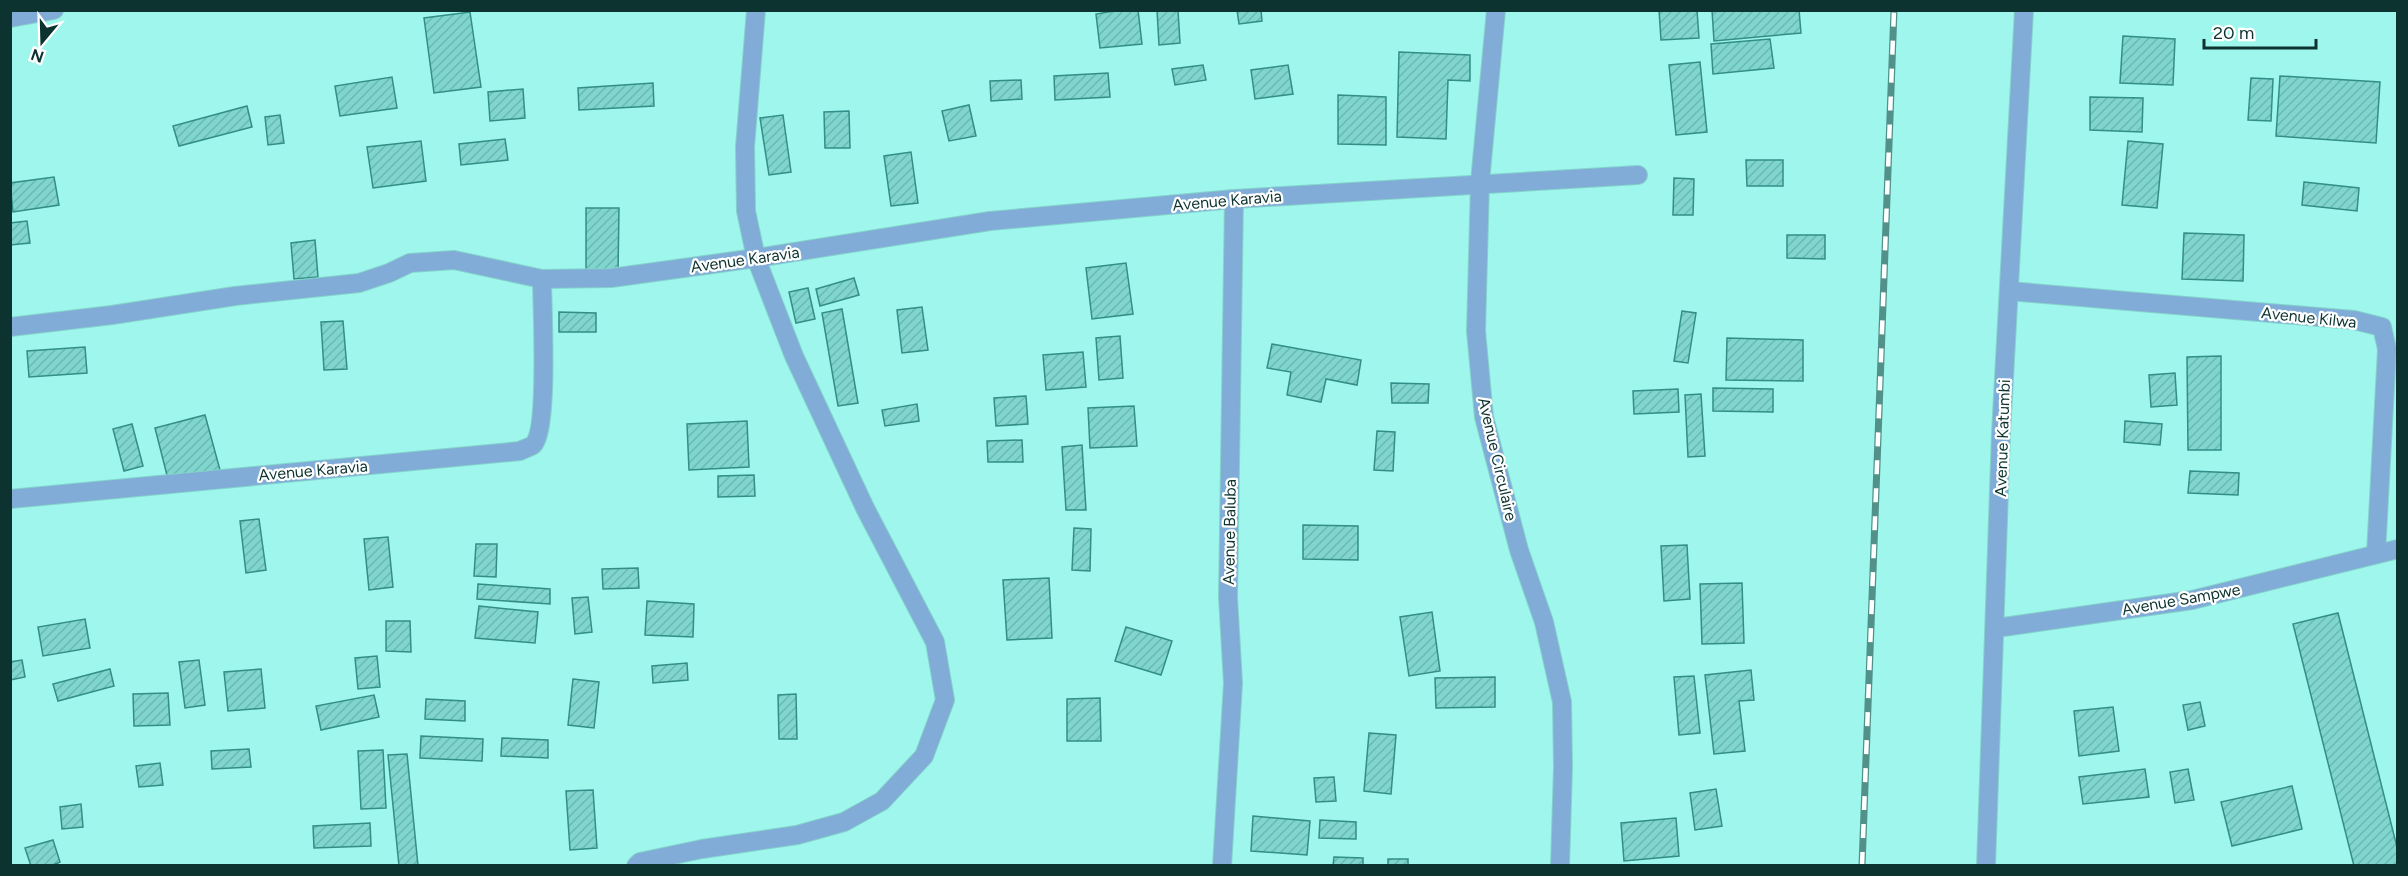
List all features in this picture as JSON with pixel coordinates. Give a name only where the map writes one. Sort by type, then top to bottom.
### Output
[{"type":"street","points":[[10,18],[54,10]]},
{"type":"street","points":[[636,866],[640,862],[702,849],[797,835],[844,822],[882,801],[924,756],[945,700],[935,642],[866,508],[794,356],[756,258],[746,211],[745,168],[756,10]]},
{"type":"street","name":"Avenue Circulaire","points":[[1496,10],[1480,183],[1476,331],[1484,417],[1519,550],[1544,622],[1562,702],[1560,866]]},
{"type":"street","name":"Avenue Katumbi","points":[[1986,866],[2001,433],[2024,10]]},
{"type":"street","name":"Avenue Karavia","points":[[10,499],[520,451],[534,444],[539,431],[544,369],[542,279],[611,278],[990,221],[1233,199],[1638,175]]},
{"type":"street","name":"Avenue Baluba","points":[[1222,866],[1233,683],[1228,597],[1233,199]]},
{"type":"street","points":[[10,327],[112,315],[235,296],[359,283],[410,263],[454,260],[542,279]]},
{"type":"street","name":"Avenue Kilwa","points":[[2009,291],[2354,320],[2382,327],[2387,349],[2376,554]]},
{"type":"street","name":"Avenue Sampwe","points":[[1996,628],[2192,600],[2397,549]]},
{"type":"building","points":[[1138,10],[1142,44],[1100,48],[1096,14]]},
{"type":"building","points":[[1157,10],[1178,10],[1180,43],[1159,45]]},
{"type":"building","points":[[1237,10],[1261,10],[1262,21],[1239,24]]},
{"type":"building","points":[[1659,10],[1697,10],[1699,38],[1661,40]]},
{"type":"building","points":[[1712,10],[1799,10],[1801,33],[1714,41]]},
{"type":"building","points":[[470,12],[481,87],[434,93],[424,18]]},
{"type":"building","points":[[2123,36],[2175,39],[2173,85],[2120,83]]},
{"type":"building","points":[[1770,39],[1774,68],[1713,74],[1711,44]]},
{"type":"building","points":[[1399,52],[1470,55],[1470,81],[1448,80],[1446,139],[1397,137]]},
{"type":"building","points":[[1700,62],[1707,132],[1676,135],[1669,65]]},
{"type":"building","points":[[1203,65],[1206,80],[1175,85],[1172,69]]},
{"type":"building","points":[[1288,65],[1293,94],[1255,99],[1251,70]]},
{"type":"building","points":[[1108,73],[1110,97],[1055,100],[1054,76]]},
{"type":"building","points":[[2280,76],[2380,82],[2376,143],[2276,136]]},
{"type":"building","points":[[392,77],[397,108],[340,116],[335,86]]},
{"type":"building","points":[[2251,78],[2273,79],[2271,121],[2248,120]]},
{"type":"building","points":[[1021,80],[1022,99],[991,101],[990,81]]},
{"type":"building","points":[[653,83],[654,106],[579,110],[578,88]]},
{"type":"building","points":[[523,89],[525,118],[490,121],[488,92]]},
{"type":"building","points":[[1338,95],[1386,97],[1386,145],[1338,144]]},
{"type":"building","points":[[2090,97],[2143,98],[2142,132],[2090,130]]},
{"type":"building","points":[[969,105],[976,136],[949,141],[942,111]]},
{"type":"building","points":[[247,106],[252,127],[179,146],[173,126]]},
{"type":"building","points":[[849,111],[850,148],[825,148],[824,112]]},
{"type":"building","points":[[280,115],[284,143],[268,145],[265,117]]},
{"type":"building","points":[[783,115],[791,172],[769,175],[760,118]]},
{"type":"building","points":[[505,139],[508,160],[461,165],[459,144]]},
{"type":"building","points":[[421,141],[426,181],[373,188],[367,147]]},
{"type":"building","points":[[2128,141],[2163,144],[2157,208],[2122,205]]},
{"type":"building","points":[[911,152],[918,203],[891,206],[884,156]]},
{"type":"building","points":[[1746,160],[1783,160],[1783,186],[1747,186]]},
{"type":"building","points":[[54,177],[59,205],[13,212],[10,183]]},
{"type":"building","points":[[1674,178],[1694,179],[1693,215],[1673,215]]},
{"type":"building","points":[[2304,182],[2359,188],[2357,211],[2302,205]]},
{"type":"building","points":[[586,208],[619,208],[618,273],[586,273]]},
{"type":"building","points":[[27,221],[30,243],[10,245],[10,223]]},
{"type":"building","points":[[2184,233],[2244,235],[2243,281],[2182,279]]},
{"type":"building","points":[[1787,235],[1825,235],[1825,259],[1787,258]]},
{"type":"building","points":[[315,240],[318,277],[294,279],[291,243]]},
{"type":"building","points":[[1126,263],[1133,314],[1092,319],[1086,268]]},
{"type":"building","points":[[854,278],[859,295],[820,306],[816,289]]},
{"type":"building","points":[[808,288],[815,319],[796,323],[789,292]]},
{"type":"building","points":[[922,307],[928,350],[902,353],[897,310]]},
{"type":"building","points":[[842,309],[858,403],[838,406],[822,313]]},
{"type":"building","points":[[1682,311],[1696,313],[1688,363],[1674,361]]},
{"type":"building","points":[[559,312],[596,313],[596,332],[559,332]]},
{"type":"building","points":[[343,321],[347,369],[324,370],[321,322]]},
{"type":"building","points":[[1120,336],[1123,378],[1099,380],[1096,338]]},
{"type":"building","points":[[1727,338],[1803,340],[1803,381],[1726,380]]},
{"type":"building","points":[[1272,344],[1361,360],[1357,385],[1326,379],[1321,402],[1287,395],[1291,372],[1267,368]]},
{"type":"building","points":[[85,347],[87,373],[29,377],[27,351]]},
{"type":"building","points":[[1083,352],[1086,387],[1046,390],[1043,355]]},
{"type":"building","points":[[2221,356],[2221,450],[2188,450],[2187,357]]},
{"type":"building","points":[[2175,373],[2177,405],[2151,407],[2149,375]]},
{"type":"building","points":[[1391,383],[1429,384],[1428,403],[1392,403]]},
{"type":"building","points":[[1713,388],[1773,389],[1773,412],[1713,411]]},
{"type":"building","points":[[1678,389],[1679,412],[1634,414],[1633,391]]},
{"type":"building","points":[[1701,394],[1705,456],[1688,457],[1685,395]]},
{"type":"building","points":[[1026,396],[1028,424],[996,426],[994,398]]},
{"type":"building","points":[[917,404],[919,421],[885,426],[882,410]]},
{"type":"building","points":[[1134,406],[1137,446],[1090,448],[1088,408]]},
{"type":"building","points":[[205,415],[220,470],[169,483],[155,428]]},
{"type":"building","points":[[747,421],[749,467],[689,470],[687,424]]},
{"type":"building","points":[[2125,421],[2162,424],[2160,445],[2124,442]]},
{"type":"building","points":[[132,424],[143,466],[124,471],[113,429]]},
{"type":"building","points":[[1377,431],[1395,432],[1393,471],[1374,470]]},
{"type":"building","points":[[1022,440],[1023,462],[988,462],[987,441]]},
{"type":"building","points":[[1082,445],[1086,510],[1066,510],[1062,447]]},
{"type":"building","points":[[2190,471],[2239,473],[2238,495],[2188,493]]},
{"type":"building","points":[[754,475],[755,496],[718,497],[718,476]]},
{"type":"building","points":[[259,519],[266,570],[246,573],[240,521]]},
{"type":"building","points":[[1303,525],[1358,526],[1358,560],[1303,559]]},
{"type":"building","points":[[1074,528],[1091,529],[1090,571],[1072,570]]},
{"type":"building","points":[[388,537],[393,587],[369,590],[364,539]]},
{"type":"building","points":[[476,544],[497,544],[496,577],[474,576]]},
{"type":"building","points":[[1687,545],[1690,599],[1664,601],[1661,546]]},
{"type":"building","points":[[638,568],[639,588],[603,589],[602,569]]},
{"type":"building","points":[[1049,578],[1052,638],[1007,640],[1003,580]]},
{"type":"building","points":[[1742,583],[1744,643],[1702,644],[1700,584]]},
{"type":"building","points":[[478,584],[550,589],[550,604],[477,599]]},
{"type":"building","points":[[588,597],[592,632],[575,634],[572,598]]},
{"type":"building","points":[[647,601],[694,604],[693,637],[645,635]]},
{"type":"building","points":[[479,606],[538,612],[535,643],[475,638]]},
{"type":"building","points":[[1432,612],[1440,671],[1409,676],[1400,617]]},
{"type":"building","points":[[2338,613],[2398,851],[2398,866],[2354,866],[2293,624]]},
{"type":"building","points":[[85,619],[90,648],[43,656],[38,627]]},
{"type":"building","points":[[386,621],[410,621],[411,652],[386,651]]},
{"type":"building","points":[[1126,627],[1172,641],[1161,675],[1115,661]]},
{"type":"building","points":[[377,656],[380,687],[358,689],[355,658]]},
{"type":"building","points":[[22,660],[25,677],[10,680],[10,662]]},
{"type":"building","points":[[199,660],[205,705],[185,708],[179,662]]},
{"type":"building","points":[[687,663],[688,680],[653,683],[652,666]]},
{"type":"building","points":[[110,669],[114,686],[58,701],[53,684]]},
{"type":"building","points":[[261,669],[265,708],[228,711],[224,672]]},
{"type":"building","points":[[1751,670],[1754,700],[1739,701],[1745,751],[1714,754],[1705,675]]},
{"type":"building","points":[[1694,676],[1700,733],[1679,735],[1674,677]]},
{"type":"building","points":[[1495,677],[1495,707],[1436,708],[1435,678]]},
{"type":"building","points":[[573,679],[599,682],[594,728],[568,725]]},
{"type":"building","points":[[168,693],[170,725],[134,726],[133,694]]},
{"type":"building","points":[[796,694],[797,739],[779,739],[778,695]]},
{"type":"building","points":[[374,695],[379,717],[321,730],[316,706]]},
{"type":"building","points":[[1100,698],[1101,741],[1067,741],[1067,699]]},
{"type":"building","points":[[426,699],[465,701],[465,721],[425,719]]},
{"type":"building","points":[[2200,702],[2205,726],[2188,730],[2183,705]]},
{"type":"building","points":[[2113,707],[2119,751],[2079,756],[2074,711]]},
{"type":"building","points":[[1369,733],[1396,735],[1391,794],[1364,791]]},
{"type":"building","points":[[421,736],[483,739],[482,761],[420,758]]},
{"type":"building","points":[[502,738],[548,740],[548,758],[501,756]]},
{"type":"building","points":[[249,749],[251,767],[212,769],[211,751]]},
{"type":"building","points":[[383,750],[386,808],[361,809],[358,751]]},
{"type":"building","points":[[407,754],[418,866],[399,866],[388,755]]},
{"type":"building","points":[[160,763],[163,785],[139,787],[136,766]]},
{"type":"building","points":[[2145,769],[2149,797],[2083,804],[2079,777]]},
{"type":"building","points":[[2188,769],[2194,800],[2175,803],[2170,772]]},
{"type":"building","points":[[1334,777],[1336,801],[1316,802],[1314,778]]},
{"type":"building","points":[[2292,786],[2302,829],[2232,846],[2221,802]]},
{"type":"building","points":[[1716,789],[1722,826],[1695,830],[1690,793]]},
{"type":"building","points":[[593,790],[597,848],[570,850],[566,791]]},
{"type":"building","points":[[81,804],[83,827],[62,829],[60,807]]},
{"type":"building","points":[[1253,816],[1310,821],[1307,855],[1251,851]]},
{"type":"building","points":[[1676,818],[1679,856],[1624,861],[1621,823]]},
{"type":"building","points":[[1320,820],[1356,822],[1356,839],[1319,838]]},
{"type":"building","points":[[370,823],[371,846],[314,848],[313,826]]},
{"type":"building","points":[[53,840],[60,862],[51,866],[31,866],[25,848]]},
{"type":"building","points":[[1334,857],[1363,858],[1363,866],[1333,866]]},
{"type":"building","points":[[1388,859],[1408,859],[1408,866],[1388,866]]},
{"type":"railway","points":[[1862,866],[1894,10]]}]
